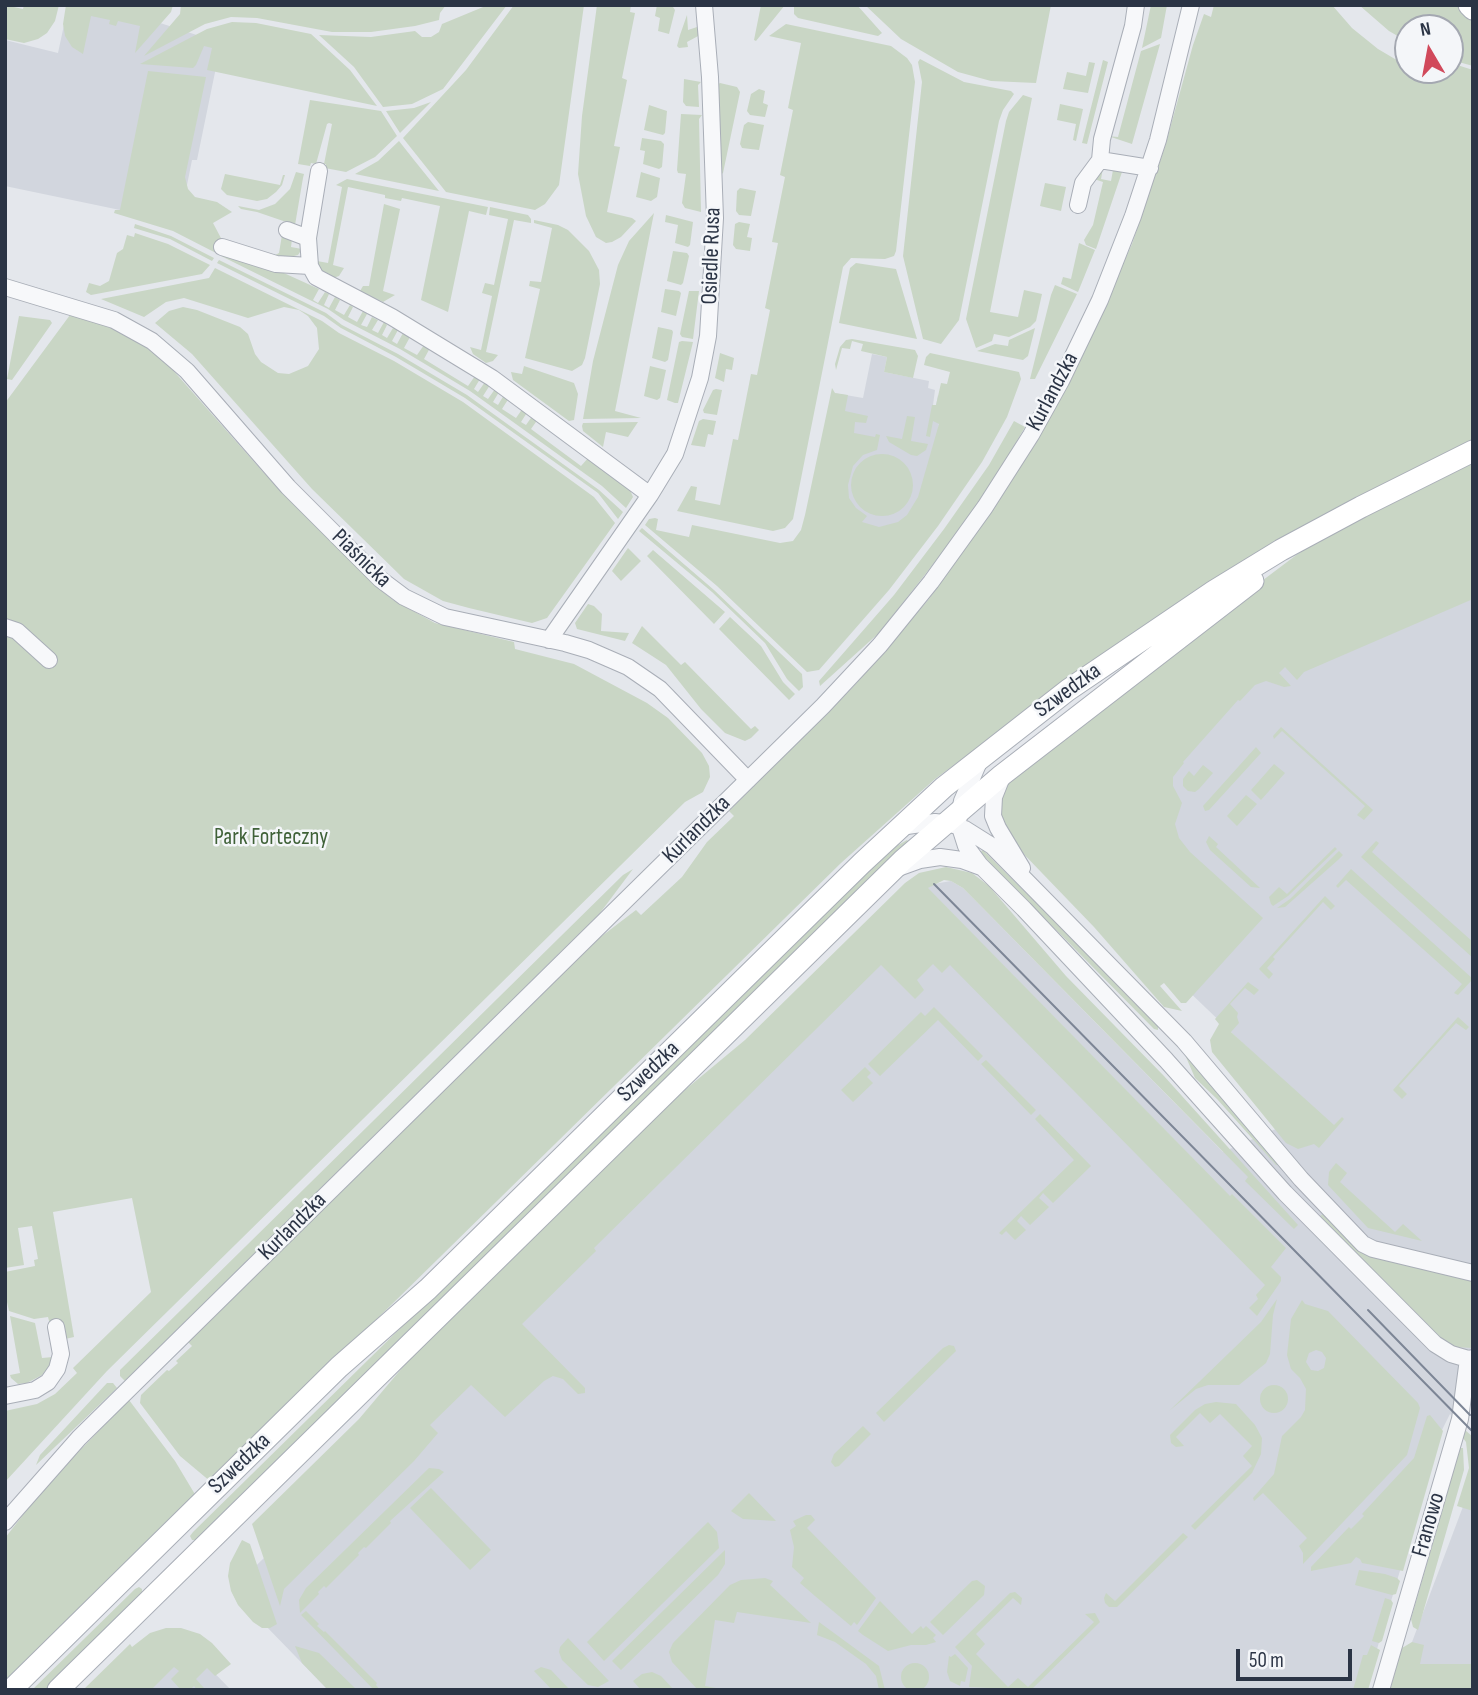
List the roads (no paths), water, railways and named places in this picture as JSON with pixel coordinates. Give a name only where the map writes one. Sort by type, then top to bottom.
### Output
[{"type":"street","name":"Osiedle Rusa","points":[[549,640],[650,495],[675,454],[700,378],[708,336],[713,284],[715,208],[704,5]]},
{"type":"street","points":[[1078,205],[1083,183],[1100,160],[1102,139],[1133,26],[1136,5]]},
{"type":"street","name":"Kurlandzka","points":[[5,1522],[79,1438],[832,697],[880,645],[931,582],[985,507],[1031,435],[1076,349],[1124,240],[1150,168],[1174,82],[1191,5]]},
{"type":"street","points":[[1100,160],[1150,168]]},
{"type":"street","points":[[319,171],[308,238],[310,267],[316,277],[392,317],[492,378],[650,495]]},
{"type":"street","points":[[287,230],[308,238]]},
{"type":"street","points":[[222,247],[276,264],[310,267]]},
{"type":"street","name":"Piaśnicka","points":[[5,287],[114,320],[158,345],[187,372],[288,487],[380,579],[404,597],[445,617],[589,649],[643,676],[676,704],[748,780]]},
{"type":"street","name":"Szwedzka","points":[[11,1690],[339,1367],[428,1289],[899,828],[982,756],[1068,690],[1172,618],[1282,550],[1392,490],[1473,451]]},
{"type":"street","name":"Szwedzka","points":[[58,1690],[893,870],[954,820],[1002,775],[1189,629],[1339,519]]},
{"type":"street","points":[[5,627],[17,631],[49,660]]},
{"type":"street","points":[[954,820],[982,756]]},
{"type":"street","points":[[1002,775],[994,797],[993,816],[1037,891]]},
{"type":"street","points":[[954,820],[971,854],[1166,1060],[1285,1193],[1435,1344],[1451,1354],[1470,1358]]},
{"type":"street","points":[[899,828],[917,823],[954,820],[992,846],[1184,1041],[1301,1179],[1363,1244],[1373,1249],[1473,1273]]},
{"type":"street","points":[[893,870],[926,859],[947,857],[972,863],[990,875]]},
{"type":"street","points":[[5,1396],[35,1390],[48,1382],[57,1368],[61,1353],[56,1327]]},
{"type":"street","points":[[61,1353],[75,1344]]},
{"type":"street","name":"Franowo","points":[[1381,1690],[1460,1419],[1470,1358]]},
{"type":"tram line","points":[[934,884],[1473,1432]]},
{"type":"tram line","points":[[1368,1310],[1470,1415]]},
{"type":"park label","name":"Park Forteczny","points":[[271,838]]}]
